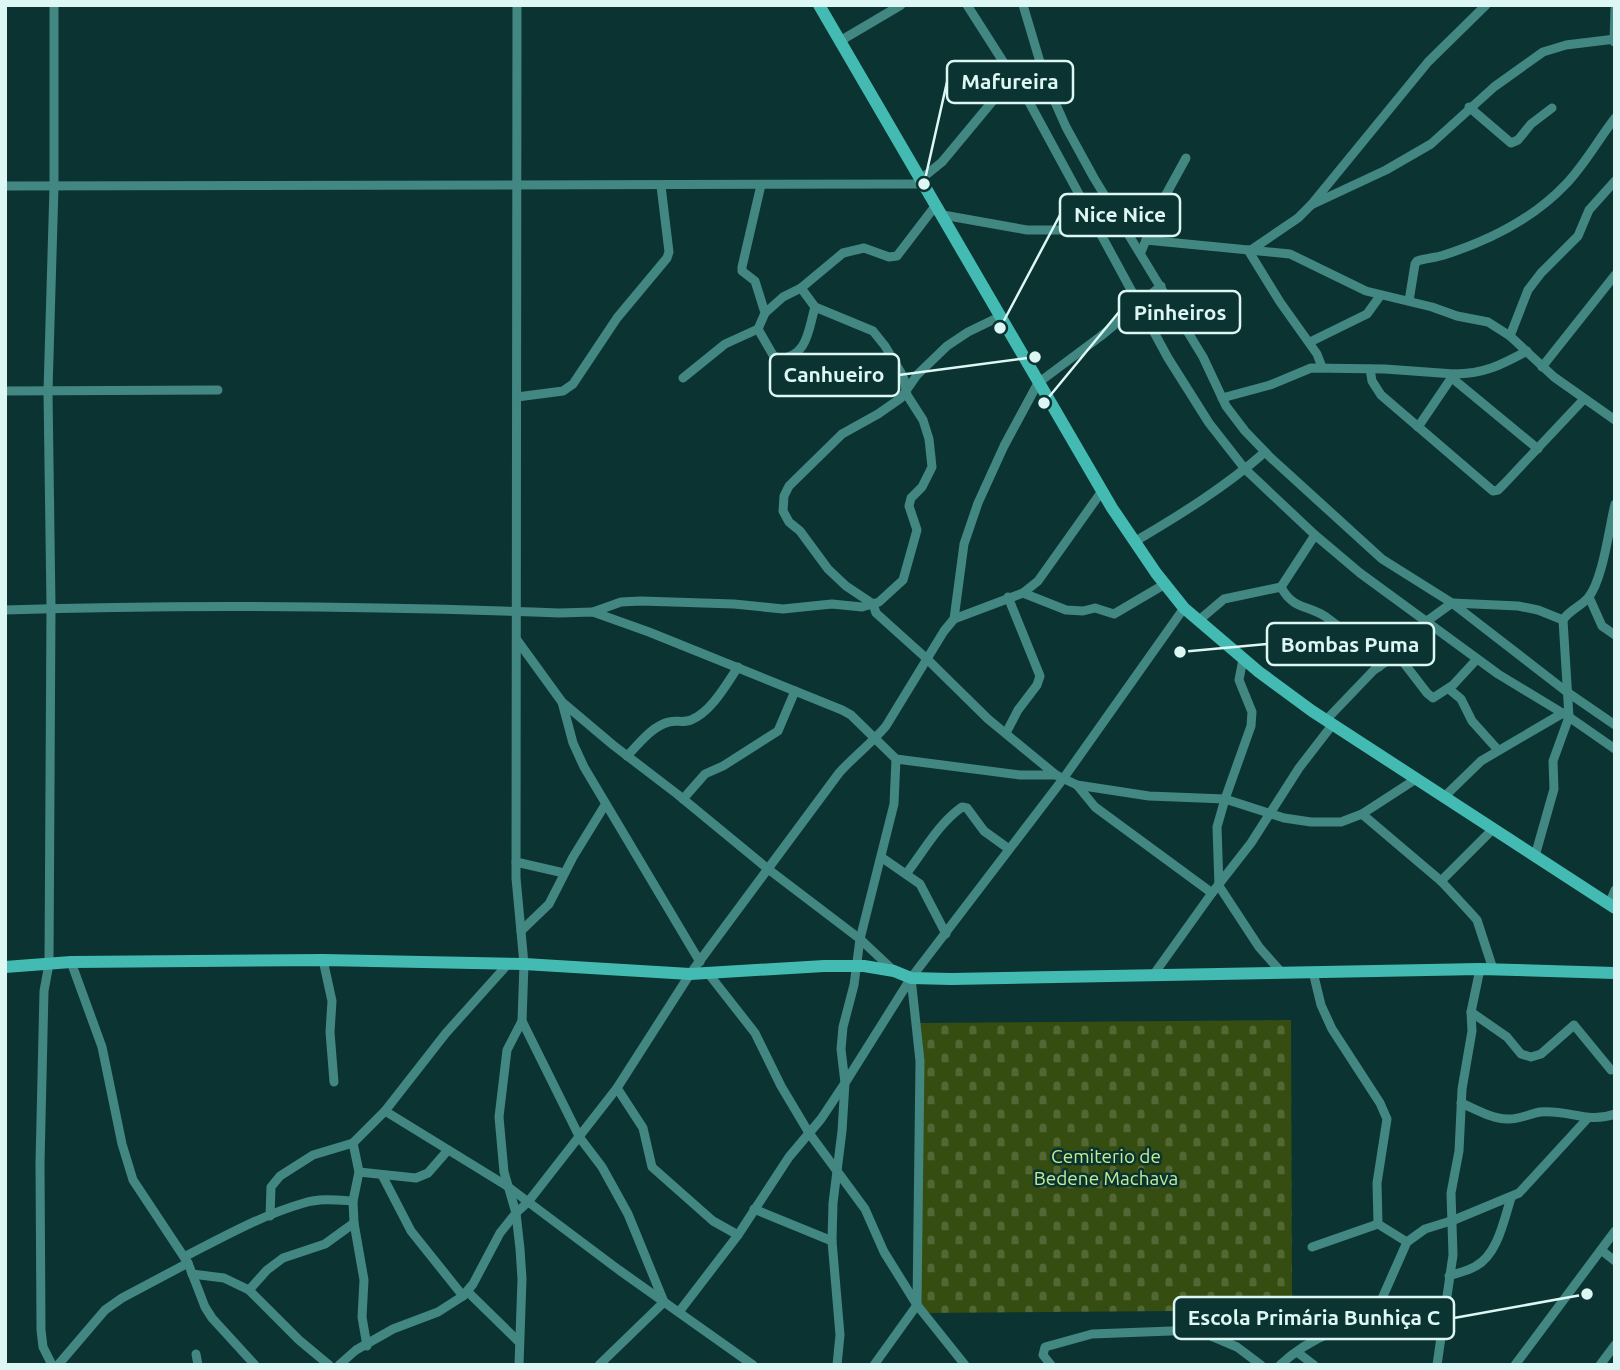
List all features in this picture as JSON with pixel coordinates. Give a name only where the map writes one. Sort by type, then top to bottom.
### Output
[{"type":"street","points":[[51,1365],[43,1347],[41,1330],[40,1163],[44,991],[49,964],[51,607],[48,391],[54,187],[54,5]]},
{"type":"street","points":[[517,5],[516,862],[524,964],[522,1021],[507,1050],[499,1117],[500,1147],[507,1186],[516,1213],[522,1279],[519,1365]]},
{"type":"street","points":[[819,5],[1102,491],[1134,542],[1184,608],[1242,659],[1329,722],[1612,906],[1615,890]]},
{"type":"street","points":[[840,41],[901,5]]},
{"type":"street","points":[[967,5],[1020,89],[1168,358],[1209,423],[1245,469],[1315,536],[1360,573],[1478,659],[1615,749]]},
{"type":"street","points":[[1023,5],[1046,82],[1066,127],[1203,357],[1222,398],[1245,431],[1382,559],[1452,603],[1567,692],[1615,725]]},
{"type":"street","points":[[1249,250],[1298,218],[1311,205],[1428,62],[1486,5]]},
{"type":"street","points":[[1311,205],[1338,195],[1431,144],[1469,107],[1543,52],[1566,45],[1614,41],[1615,9]]},
{"type":"street","points":[[5,186],[516,187],[923,181],[996,97],[1020,89]]},
{"type":"street","points":[[1469,107],[1511,143],[1518,140],[1531,124],[1552,108]]},
{"type":"street","points":[[1409,301],[1415,264],[1418,261],[1440,257],[1482,241],[1535,211],[1566,184],[1615,118]]},
{"type":"street","points":[[1141,252],[1163,200],[1186,158]]},
{"type":"street","points":[[1510,336],[1528,290],[1578,236],[1589,210],[1615,181]]},
{"type":"street","points":[[761,185],[741,267],[758,285],[765,313]]},
{"type":"street","points":[[517,397],[563,391],[573,384],[618,318],[667,258],[669,252],[661,186]]},
{"type":"street","points":[[939,210],[1027,230],[1125,230]]},
{"type":"street","points":[[683,378],[725,344],[758,329],[765,313],[783,297],[801,288],[843,253],[864,248],[889,257],[897,256],[939,210]]},
{"type":"street","points":[[1146,240],[1290,254],[1380,296],[1488,322],[1510,336],[1542,367],[1615,420]]},
{"type":"street","points":[[1249,250],[1280,302],[1310,342],[1322,367]]},
{"type":"street","points":[[1542,367],[1615,275]]},
{"type":"street","points":[[339,1365],[348,1355],[393,1329],[438,1312],[466,1294],[500,1233],[580,1138],[617,1088],[690,974],[839,773],[859,751],[875,739],[954,619],[964,544],[978,503],[1004,446],[1038,383],[1101,336],[1161,286]]},
{"type":"street","points":[[5,610],[51,607],[274,606],[593,612],[621,602],[641,601],[734,604],[783,609],[832,604],[862,607],[879,602],[903,580],[917,530],[909,506],[911,498],[922,487],[932,467],[929,439],[923,420],[905,390],[900,371],[873,331],[815,307],[801,288]]},
{"type":"street","points":[[1310,342],[1367,314],[1380,296]]},
{"type":"street","points":[[758,329],[773,355],[779,359],[788,358],[797,354],[806,342],[815,307]]},
{"type":"street","points":[[999,317],[947,346],[917,375],[901,398],[889,408],[842,434],[800,474],[784,496],[783,511],[789,522],[800,531],[828,569],[846,586],[873,604],[876,613],[1006,733],[1060,777],[1077,785],[1149,796],[1225,799],[1269,813],[1311,822],[1341,822],[1362,814],[1416,779]]},
{"type":"street","points":[[1222,398],[1270,385],[1311,368],[1370,369],[1453,376],[1477,374],[1527,351]]},
{"type":"street","points":[[1370,369],[1371,381],[1381,395],[1493,491],[1498,490],[1584,399]]},
{"type":"street","points":[[1418,427],[1453,376]]},
{"type":"street","points":[[1453,376],[1538,449]]},
{"type":"street","points":[[5,391],[218,390]]},
{"type":"street","points":[[1134,542],[1205,498],[1265,452]]},
{"type":"street","points":[[954,619],[1023,593],[1038,581],[1102,491]]},
{"type":"street","points":[[1535,856],[1554,789],[1553,761],[1566,715],[1563,620],[1589,597],[1612,540],[1615,504]]},
{"type":"street","points":[[1198,621],[1216,604],[1232,596],[1281,587],[1315,536]]},
{"type":"street","points":[[1023,593],[1066,610],[1083,611],[1095,608],[1114,614],[1165,584]]},
{"type":"street","points":[[1281,587],[1287,597],[1297,605],[1329,618],[1366,650],[1379,667]]},
{"type":"street","points":[[1006,733],[1040,676],[1008,597]]},
{"type":"street","points":[[1589,597],[1602,626],[1615,635]]},
{"type":"street","points":[[1154,974],[1251,843],[1329,722],[1379,667],[1397,654],[1427,621],[1452,603],[1518,606],[1538,610],[1563,620]]},
{"type":"street","points":[[678,1312],[738,1235],[789,1157],[810,1133],[845,1083],[911,978],[1009,849],[1184,608]]},
{"type":"street","points":[[593,612],[738,667],[851,715],[896,759],[1020,775],[1060,777]]},
{"type":"street","points":[[517,640],[562,702],[627,757],[860,939],[894,971]]},
{"type":"street","points":[[1397,654],[1433,698],[1449,689],[1478,659]]},
{"type":"street","points":[[1216,889],[1217,827],[1251,726],[1252,712],[1238,680],[1242,659]]},
{"type":"street","points":[[627,757],[652,732],[666,723],[691,720],[701,713],[718,696],[738,667]]},
{"type":"street","points":[[1449,689],[1461,699],[1472,721],[1498,750]]},
{"type":"street","points":[[683,799],[705,774],[723,766],[778,731],[795,691]]},
{"type":"street","points":[[562,702],[573,743],[584,767],[700,962]]},
{"type":"street","points":[[1444,797],[1471,769],[1498,750],[1566,715]]},
{"type":"street","points":[[837,1365],[840,1335],[832,1241],[845,1083],[841,1049],[843,1027],[860,939],[894,804],[896,759]]},
{"type":"street","points":[[1077,785],[1095,807],[1216,889],[1282,973]]},
{"type":"street","points":[[521,930],[549,904],[564,873],[606,805]]},
{"type":"street","points":[[906,874],[938,829],[962,807],[967,808],[984,831],[1009,849]]},
{"type":"street","points":[[1362,814],[1441,881],[1477,920],[1487,969],[1471,1013],[1472,1031],[1461,1103],[1460,1151],[1451,1193],[1454,1255],[1437,1365]]},
{"type":"street","points":[[1441,881],[1493,829]]},
{"type":"street","points":[[881,858],[920,884],[946,933]]},
{"type":"street","points":[[516,862],[564,873]]},
{"type":"street","points":[[5,968],[71,962],[323,960],[524,964],[690,974],[856,966],[894,971],[911,978],[951,979],[1487,969],[1615,973]]},
{"type":"street","points":[[323,960],[331,1000],[330,1032],[334,1082]]},
{"type":"street","points":[[71,962],[102,1047],[122,1144],[133,1180],[186,1260],[212,1318],[256,1365]]},
{"type":"street","points":[[270,1216],[271,1187],[280,1176],[313,1155],[353,1143],[385,1111],[446,1033],[508,964]]},
{"type":"street","points":[[1313,972],[1321,1005],[1332,1029],[1380,1103],[1387,1119],[1377,1183],[1378,1224]]},
{"type":"street","points":[[708,973],[755,1033],[781,1086],[810,1133],[864,1209],[884,1252],[917,1305],[965,1365]]},
{"type":"street","points":[[874,1365],[917,1305],[920,1061],[911,978]]},
{"type":"street","points":[[1471,1013],[1507,1037],[1521,1054],[1531,1057],[1541,1054],[1574,1025],[1611,1070]]},
{"type":"street","points":[[522,1021],[580,1138],[602,1167],[628,1214],[664,1302]]},
{"type":"street","points":[[617,1088],[643,1128],[652,1167],[713,1221],[738,1235]]},
{"type":"street","points":[[1461,1103],[1507,1119],[1539,1112],[1556,1112],[1587,1119],[1601,1119],[1615,1114]]},
{"type":"street","points":[[385,1111],[507,1186],[753,1365]]},
{"type":"street","points":[[1280,1365],[1297,1352],[1373,1311],[1380,1303],[1407,1242],[1425,1229],[1511,1198],[1529,1183],[1587,1119]]},
{"type":"street","points":[[353,1143],[359,1172],[353,1201],[354,1223],[363,1270],[362,1317],[367,1346]]},
{"type":"street","points":[[359,1172],[416,1178],[428,1173],[448,1150]]},
{"type":"street","points":[[382,1175],[411,1231],[466,1294],[519,1342]]},
{"type":"street","points":[[1449,1276],[1476,1266],[1487,1257],[1511,1198]]},
{"type":"street","points":[[63,1363],[105,1310],[122,1297],[186,1260],[270,1216],[305,1202],[353,1201]]},
{"type":"street","points":[[754,1209],[832,1241]]},
{"type":"street","points":[[249,1290],[267,1270],[283,1258],[325,1244],[354,1223]]},
{"type":"street","points":[[1378,1224],[1407,1242]]},
{"type":"street","points":[[1312,1247],[1378,1224]]},
{"type":"street","points":[[1515,1365],[1615,1231]]},
{"type":"street","points":[[1601,1250],[1615,1261]]},
{"type":"street","points":[[192,1274],[224,1278],[249,1290],[299,1340],[329,1365]]},
{"type":"street","points":[[599,1365],[664,1302]]},
{"type":"street","points":[[1051,1365],[1043,1354],[1045,1347],[1093,1334],[1197,1330],[1228,1343],[1261,1365]]},
{"type":"street","points":[[1600,1365],[1615,1345]]},
{"type":"street","points":[[1297,1352],[1314,1365]]},
{"type":"street","points":[[196,1354],[198,1365]]},
{"type":"green space","name":"Cemiterio de Bedene Machava","points":[[1291,1020],[1292,1310],[921,1313],[920,1023]]},
{"type":"place","name":"Mafureira","points":[[924,184]]},
{"type":"place","name":"Nice Nice","points":[[1000,328]]},
{"type":"place","name":"Canhueiro","points":[[1035,357]]},
{"type":"place","name":"Pinheiros","points":[[1044,403]]},
{"type":"place","name":"Bombas Puma","points":[[1180,652]]},
{"type":"place","name":"Escola Primária Bunhiça C","points":[[1587,1294]]}]
